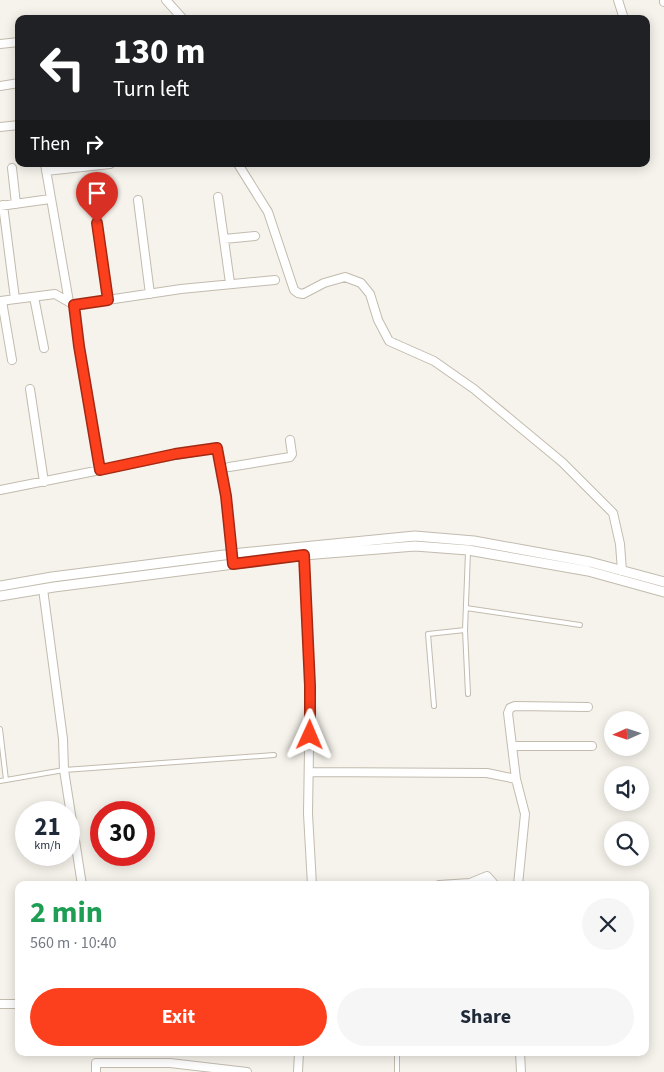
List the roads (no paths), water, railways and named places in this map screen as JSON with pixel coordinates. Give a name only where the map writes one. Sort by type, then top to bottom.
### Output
[{"type":"street","points":[[166,0],[179,15]]},
{"type":"street","points":[[618,0],[623,15]]},
{"type":"street","points":[[0,44],[15,42]]},
{"type":"street","points":[[0,86],[15,84]]},
{"type":"street","points":[[0,127],[15,125]]},
{"type":"street","points":[[46,167],[50,198],[79,346],[100,470]]},
{"type":"street","points":[[240,167],[268,212],[294,290],[303,294],[324,283],[345,277],[361,282],[370,294],[378,320],[389,341],[434,361],[474,389],[562,462],[613,512],[620,544],[622,570]]},
{"type":"street","points":[[12,168],[16,204]]},
{"type":"street","points":[[218,197],[230,283]]},
{"type":"street","points":[[15,299],[2,206],[50,198]]},
{"type":"street","points":[[138,200],[150,294]]},
{"type":"street","points":[[94,204],[108,300]]},
{"type":"street","points":[[224,239],[255,236]]},
{"type":"street","points":[[12,360],[1,301],[55,294],[71,304],[230,283],[275,280]]},
{"type":"street","points":[[34,297],[44,348]]},
{"type":"street","points":[[30,389],[44,482]]},
{"type":"street","points":[[225,468],[290,457],[292,454],[290,440]]},
{"type":"street","points":[[0,490],[175,454],[217,448],[225,468],[232,559]]},
{"type":"street","points":[[0,586],[52,577],[232,559],[415,536],[468,540],[590,562],[664,582]]},
{"type":"street","points":[[0,596],[232,559],[415,546],[468,550],[588,571],[664,592]]},
{"type":"street","points":[[304,555],[310,686],[308,814],[312,881]]},
{"type":"street","points":[[43,589],[63,739],[64,770],[81,881]]},
{"type":"street","points":[[518,881],[525,814],[516,779],[508,713],[510,708],[515,706],[588,707]]},
{"type":"street","points":[[512,746],[592,746]]},
{"type":"street","points":[[309,772],[487,773],[516,779]]},
{"type":"street","points":[[475,881],[487,876],[491,881]]},
{"type":"street","points":[[0,1004],[15,1004]]},
{"type":"street","points":[[298,1072],[299,1056]]},
{"type":"street","points":[[520,1056],[521,1072]]},
{"type":"street","points":[[96,1072],[96,1063],[170,1063],[247,1072]]},
{"type":"lane","points":[[468,540],[465,630],[468,694]]},
{"type":"lane","points":[[466,608],[580,625]]},
{"type":"lane","points":[[434,706],[428,634],[465,630]]},
{"type":"lane","points":[[0,729],[6,780]]},
{"type":"lane","points":[[0,781],[64,770],[274,755]]},
{"type":"lane","points":[[397,1056],[397,1072]]}]
